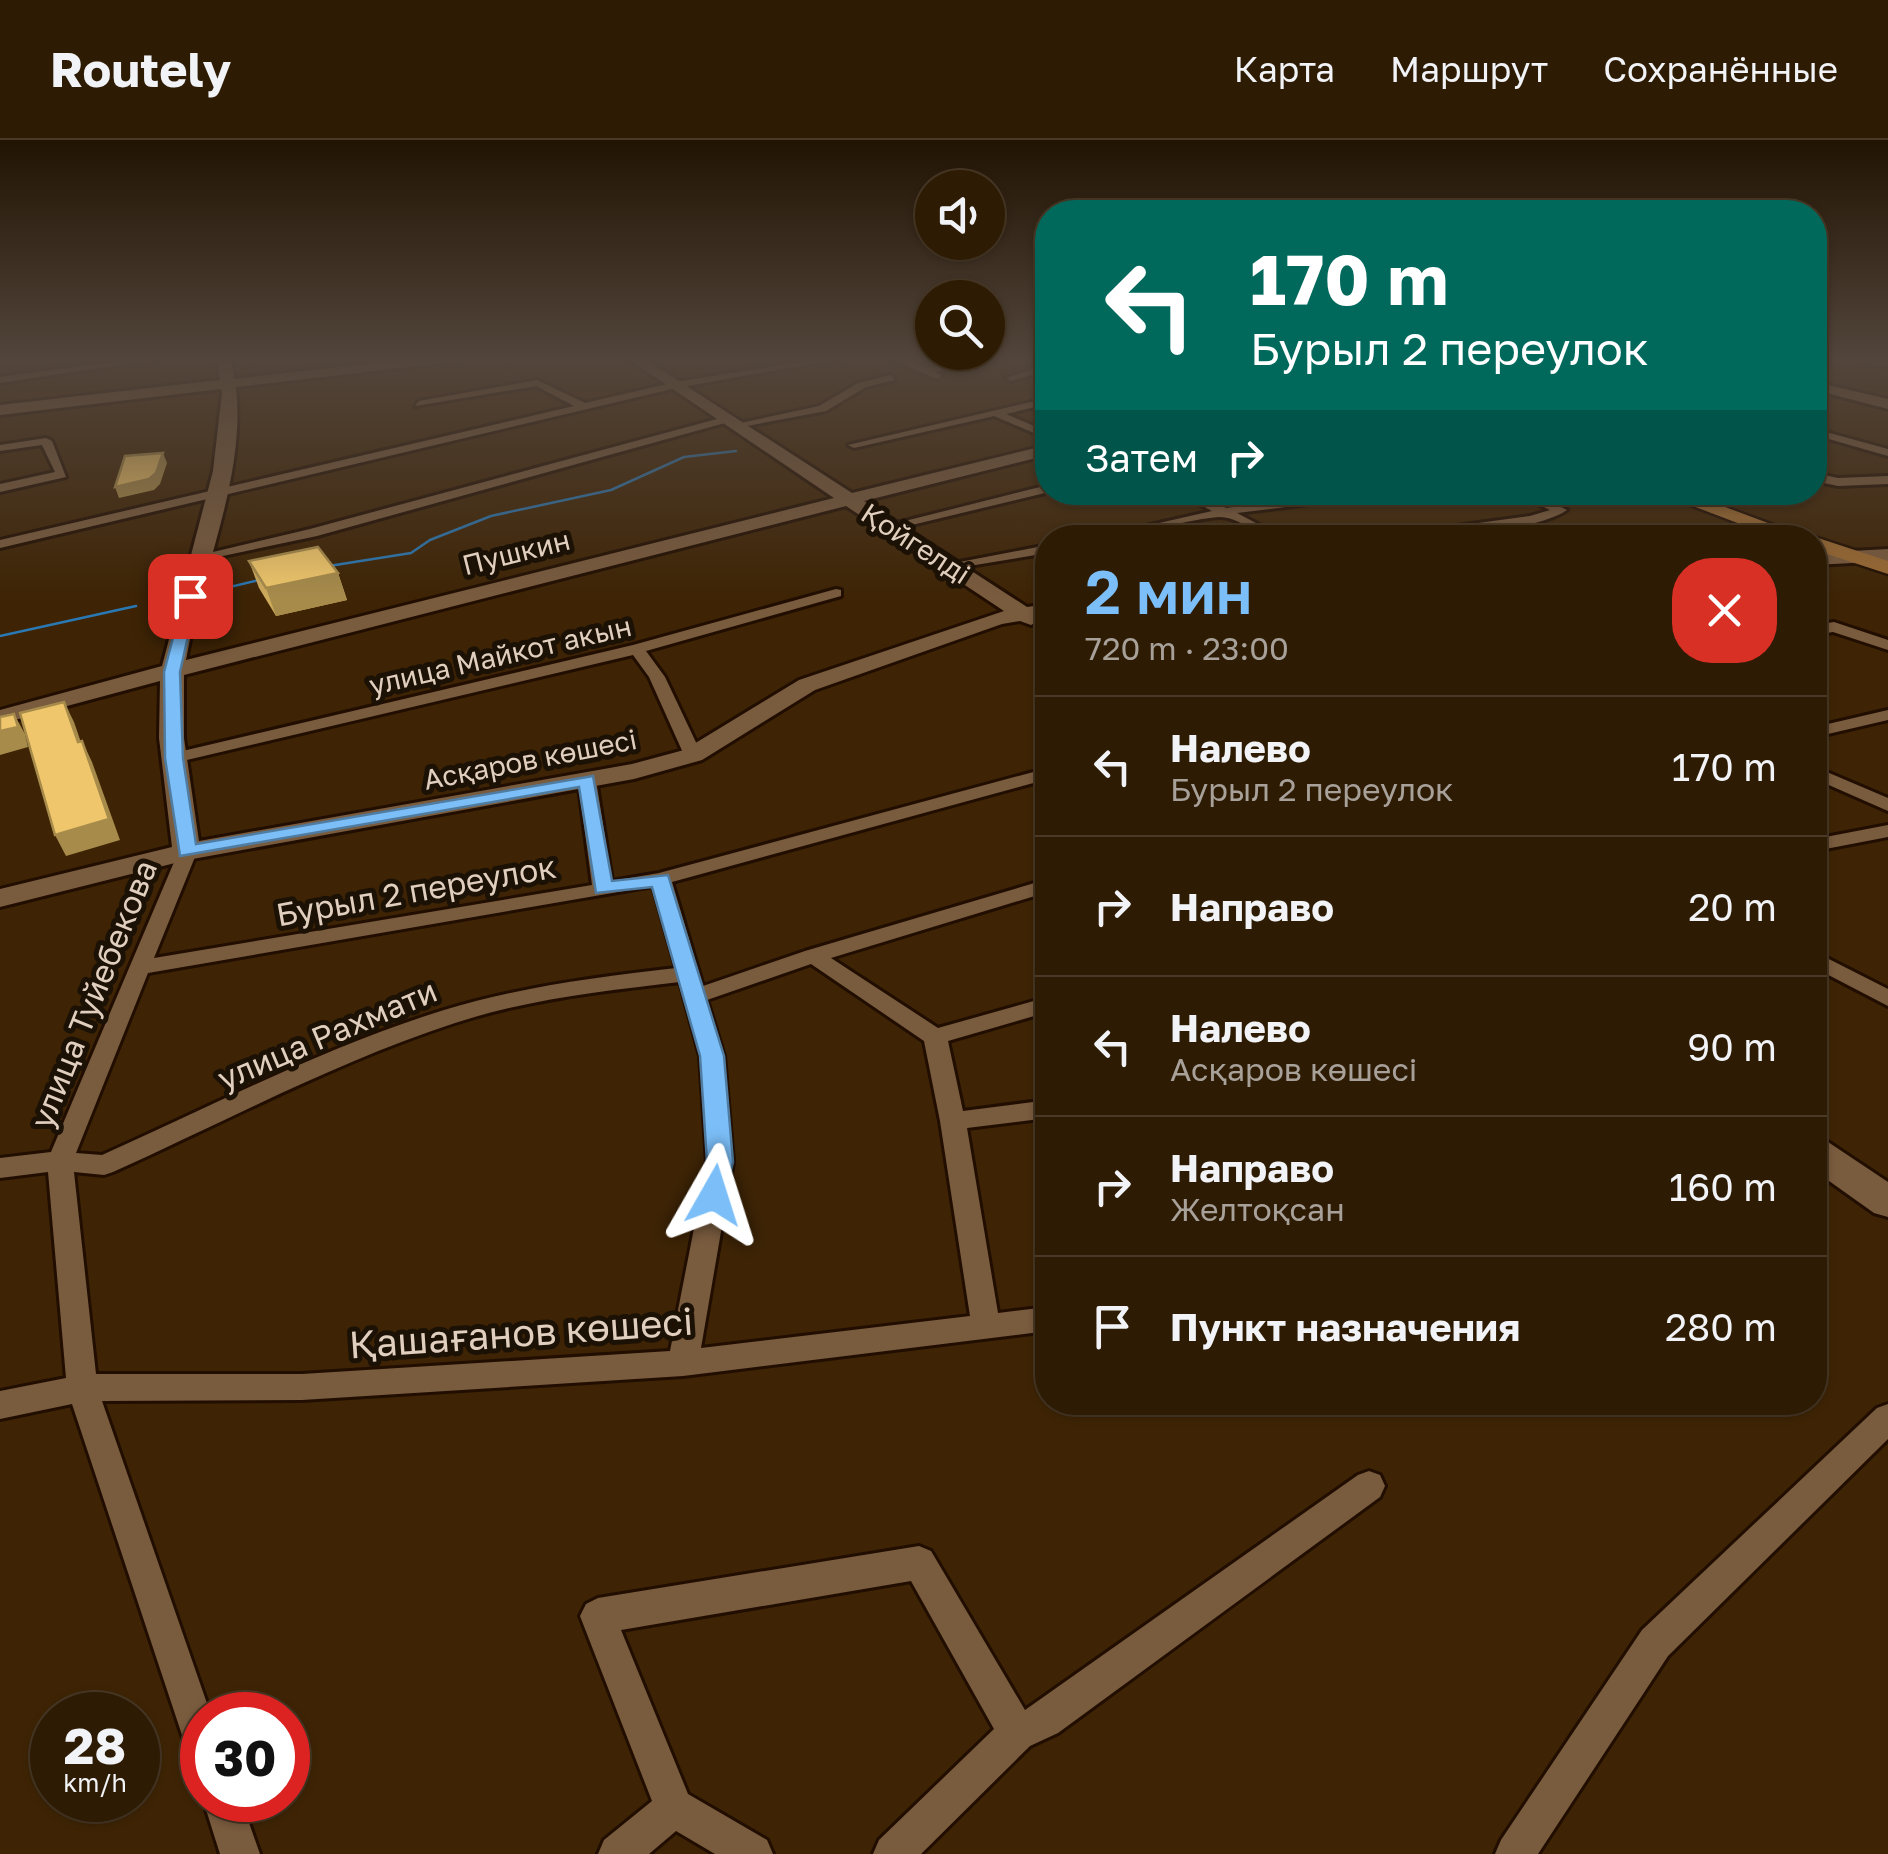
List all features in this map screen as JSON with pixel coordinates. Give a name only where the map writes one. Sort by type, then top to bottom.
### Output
[{"type":"main road","points":[[1702,505],[1760,525]]},
{"type":"main road","points":[[1827,547],[1888,568]]},
{"type":"street","points":[[187,852],[174,758],[172,672],[226,438]]},
{"type":"street","points":[[0,544],[448,438]]},
{"type":"street","points":[[199,557],[312,533],[672,438]]},
{"type":"street","name":"Қойгелді","points":[[756,438],[951,565],[1035,611]]},
{"type":"street","points":[[854,446],[887,438]]},
{"type":"street","points":[[1836,438],[1888,453]]},
{"type":"street","points":[[0,448],[43,440],[62,474],[0,488]]},
{"type":"street","name":"Пушкин","points":[[0,717],[328,629],[1035,453]]},
{"type":"street","points":[[1827,479],[1888,480]]},
{"type":"street","points":[[891,526],[1035,492]]},
{"type":"street","points":[[1208,505],[1250,525]]},
{"type":"street","points":[[1157,525],[1220,511],[1273,505]]},
{"type":"street","points":[[1488,525],[1532,520],[1561,510],[1550,505]]},
{"type":"street","points":[[951,565],[1035,551]]},
{"type":"street","points":[[1827,558],[1888,555]]},
{"type":"street","name":"улица Майкот акын","points":[[174,758],[637,648],[836,593]]},
{"type":"street","name":"Асқаров көшесі","points":[[0,898],[187,852],[587,780],[693,754],[806,685],[998,618],[1035,612]]},
{"type":"street","points":[[1827,628],[1888,644]]},
{"type":"street","points":[[637,648],[657,677],[693,754]]},
{"type":"street","points":[[1827,729],[1888,716]]},
{"type":"street","name":"Бурыл 2 переулок","points":[[142,967],[660,879],[1035,777]]},
{"type":"street","points":[[1827,777],[1888,805]]},
{"type":"street","points":[[587,780],[603,889]]},
{"type":"street","points":[[1827,843],[1888,831]]},
{"type":"street","name":"улица Туйебекова","points":[[185,1692],[82,1388],[60,1161],[187,852]]},
{"type":"street","points":[[660,879],[712,1056],[720,1162],[682,1362]]},
{"type":"street","points":[[813,956],[1035,889]]},
{"type":"street","points":[[813,956],[936,1038],[986,1326]]},
{"type":"street","name":"улица Рахмати","points":[[60,1161],[104,1165],[384,1040],[452,1016],[560,989],[692,985],[813,956]]},
{"type":"street","points":[[1827,965],[1888,999]]},
{"type":"street","points":[[936,1038],[1035,1008]]},
{"type":"street","points":[[953,1120],[1035,1111]]},
{"type":"street","points":[[1827,1160],[1888,1202]]},
{"type":"street","name":"улица Туйебекова","points":[[0,1168],[60,1161]]},
{"type":"street","name":"Қашағанов көшесі","points":[[0,1405],[82,1388],[302,1388],[682,1362],[1035,1320]]},
{"type":"street","points":[[1515,1854],[1655,1643],[1888,1418]]},
{"type":"street","points":[[893,1854],[1017,1733],[1045,1720],[1369,1486]]},
{"type":"street","points":[[753,1854],[674,1808],[598,1616],[920,1563],[1017,1733]]},
{"type":"street","points":[[618,1854],[674,1808]]},
{"type":"street","points":[[229,1822],[240,1854]]},
{"type":"building","points":[[163,453],[156,473],[149,479],[115,487],[125,456]]},
{"type":"building","points":[[318,547],[338,573],[266,588],[249,561]]},
{"type":"building","points":[[64,702],[109,819],[55,835],[20,713]]},
{"type":"building","points":[[14,714],[18,727],[0,731],[0,717]]},
{"type":"waterway","points":[[329,566],[411,553],[430,540],[491,516],[611,490],[684,457],[736,451]]},
{"type":"waterway","points":[[213,591],[259,580]]},
{"type":"waterway","points":[[0,636],[136,606]]},
{"type":"route","points":[[190,596],[172,672],[174,758],[187,852],[587,780],[603,889],[660,879],[686,974],[697,996],[712,1056],[720,1162],[714,1195]]}]
